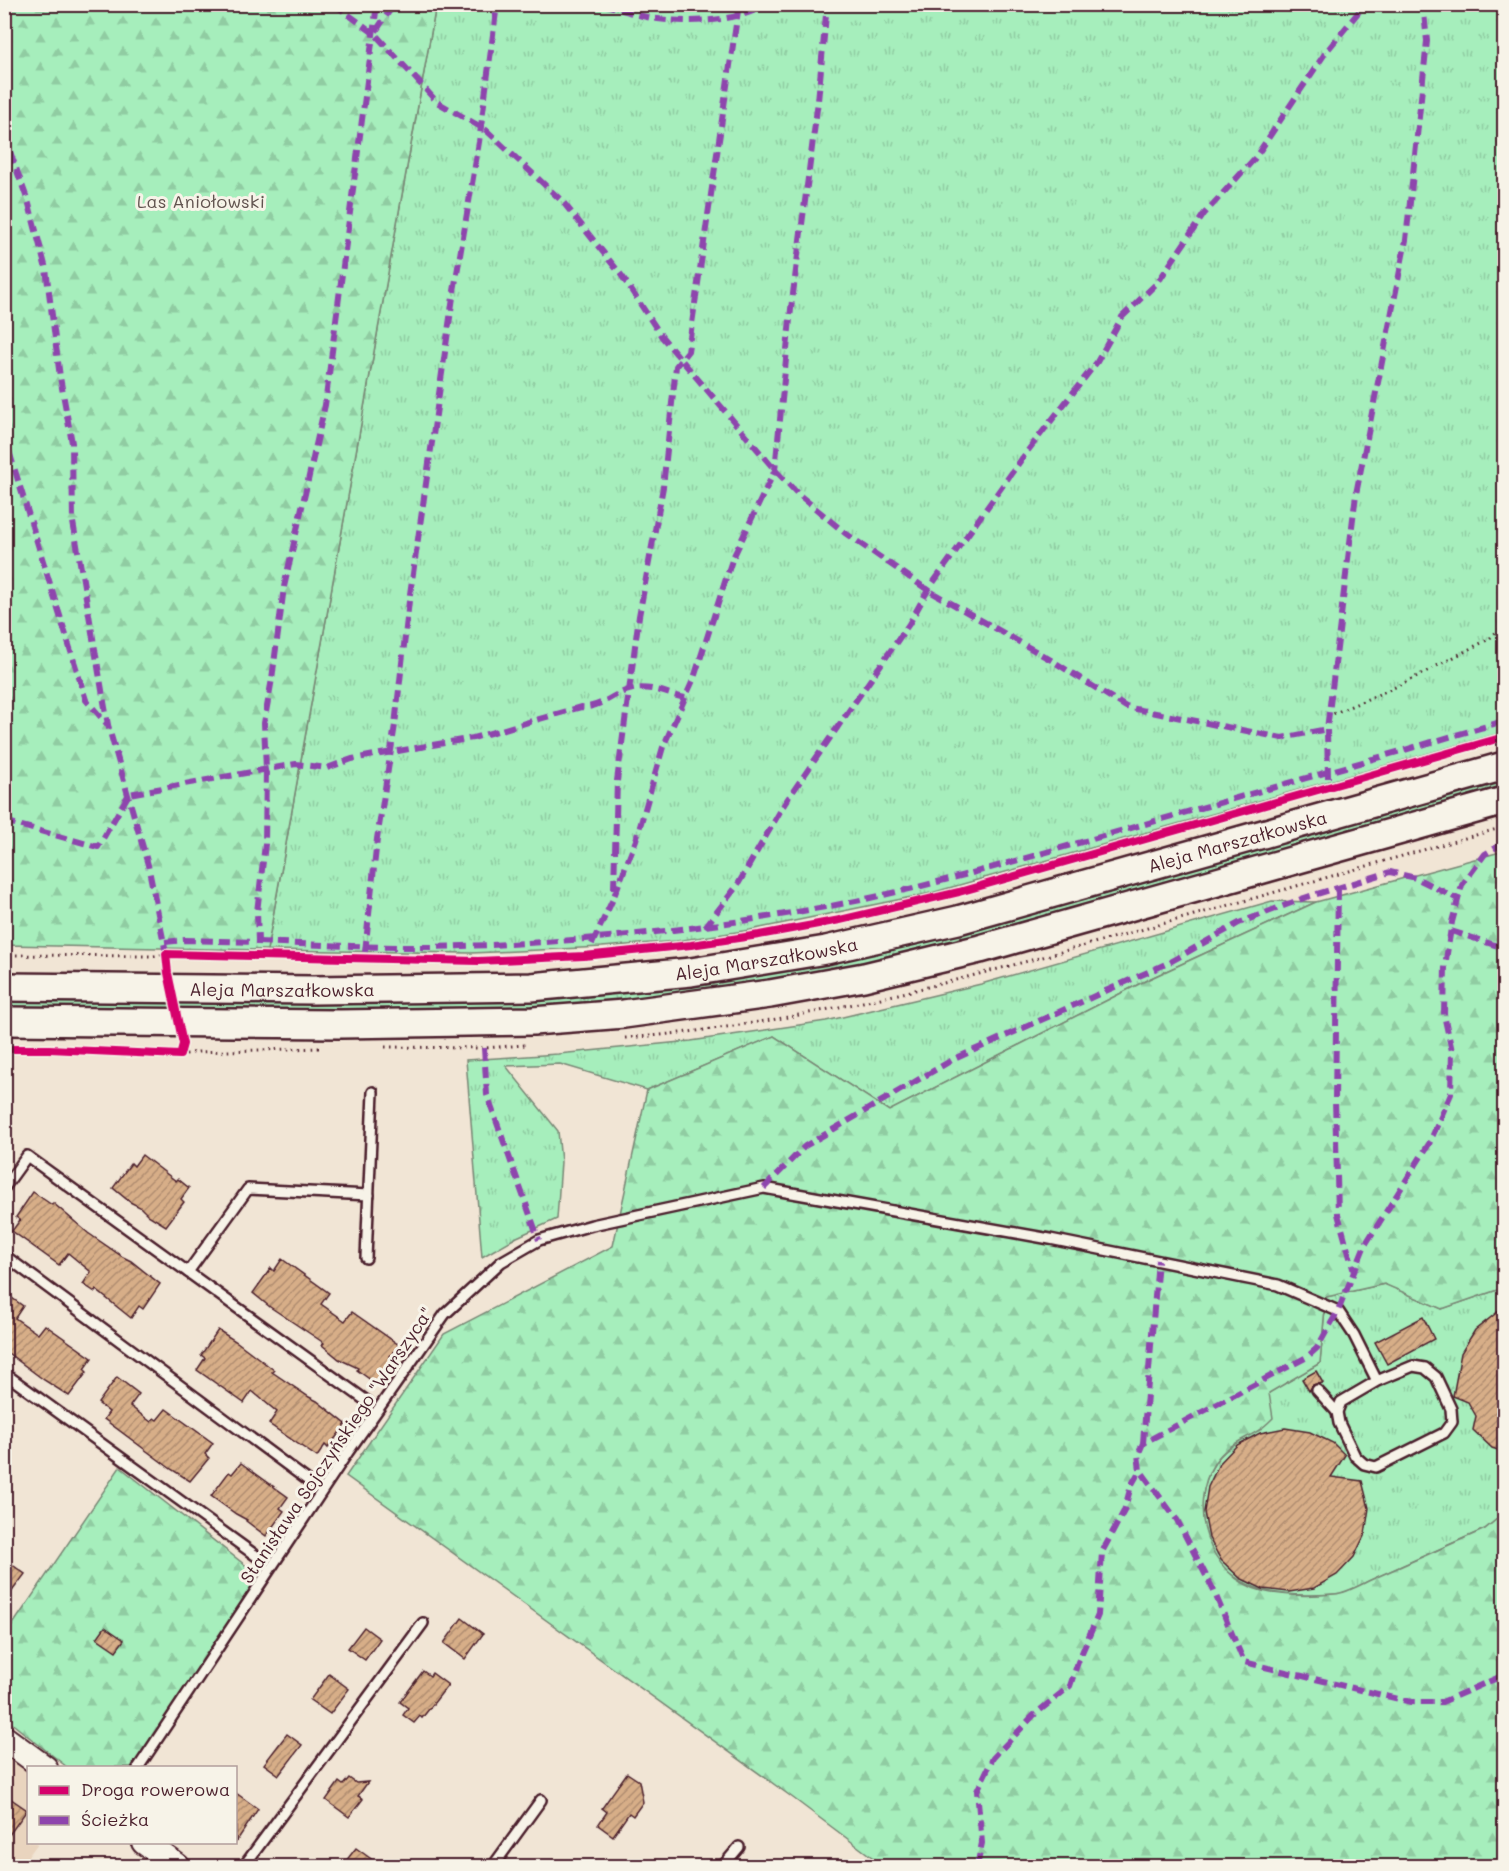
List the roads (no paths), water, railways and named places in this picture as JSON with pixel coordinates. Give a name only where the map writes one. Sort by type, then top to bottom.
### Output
[{"type":"main road","name":"Aleja Marszałkowska","points":[[4,987],[313,990],[531,987],[605,982],[692,972],[826,950],[958,920],[1504,765]]},
{"type":"main road","name":"Aleja Marszałkowska","points":[[4,1021],[340,1024],[533,1021],[624,1014],[770,994],[864,977],[980,949],[1504,801]]},
{"type":"street","points":[[4,1738],[44,1766]]},
{"type":"street","points":[[147,1844],[177,1866]]},
{"type":"lane","points":[[366,1258],[373,1092]]},
{"type":"lane","points":[[4,1188],[27,1156],[368,1402]]},
{"type":"lane","name":"Stanisława Sojczyńskiego \"Warszyca\"","points":[[139,1766],[348,1452],[445,1314],[501,1262],[539,1240],[592,1225],[764,1188],[1050,1239],[1278,1285],[1338,1311],[1354,1335],[1377,1381]]},
{"type":"lane","points":[[188,1272],[248,1189],[369,1195]]},
{"type":"lane","points":[[4,1255],[310,1482]]},
{"type":"lane","points":[[1317,1390],[1337,1412],[1339,1423],[1355,1456],[1364,1464],[1376,1467],[1444,1433],[1452,1422],[1451,1409],[1436,1377],[1425,1368],[1413,1366],[1377,1381],[1341,1402],[1337,1412]]},
{"type":"lane","points":[[4,1373],[262,1560]]},
{"type":"lane","points":[[244,1866],[423,1623]]},
{"type":"lane","points":[[493,1866],[541,1800]]},
{"type":"lane","points":[[723,1866],[739,1847]]},
{"type":"park label","name":"Las Aniołowski","points":[[201,201]]}]
